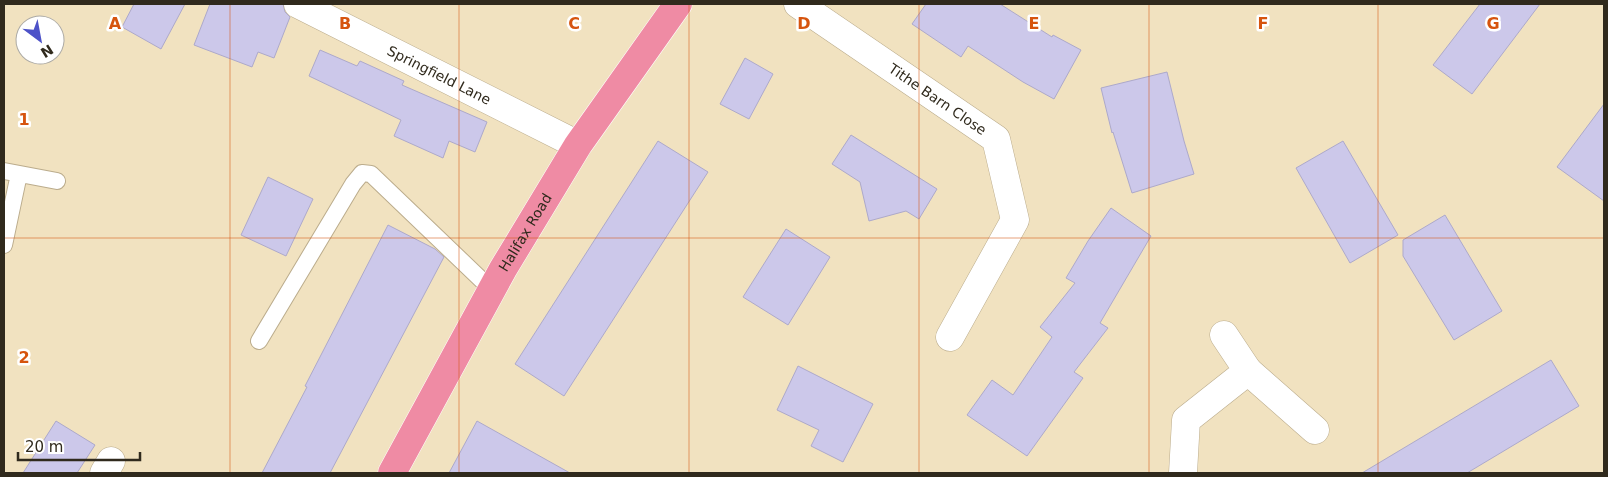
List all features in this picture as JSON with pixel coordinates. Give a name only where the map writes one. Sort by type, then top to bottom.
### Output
[{"type":"highway","name":"Halifax Road","points":[[392,473],[492,290],[578,145],[678,4]]},
{"type":"street","name":"Springfield Lane","points":[[298,4],[578,145]]},
{"type":"street","name":"Tithe Barn Close","points":[[798,4],[996,139],[1015,220],[950,337]]},
{"type":"street","points":[[1224,335],[1248,371],[1315,430]]},
{"type":"street","points":[[1182,473],[1186,420],[1248,371]]},
{"type":"lane","points":[[259,341],[362,172],[371,174],[492,290]]},
{"type":"lane","points":[[4,245],[11,173],[57,182]]},
{"type":"building","points":[[134,4],[185,4],[161,49],[122,27]]},
{"type":"building","points":[[210,4],[283,4],[285,12],[290,17],[274,58],[258,52],[252,67],[194,45]]},
{"type":"building","points":[[926,4],[1000,4],[1052,37],[1053,35],[1081,50],[1054,99],[1023,82],[968,46],[961,57],[912,24]]},
{"type":"building","points":[[1480,4],[1540,4],[1472,94],[1433,65]]},
{"type":"building","points":[[320,50],[357,66],[360,61],[404,81],[402,85],[487,122],[475,152],[449,141],[443,158],[394,136],[401,120],[309,76]]},
{"type":"building","points":[[745,58],[773,74],[749,119],[720,104]]},
{"type":"building","points":[[1167,72],[1194,174],[1132,193],[1112,133],[1101,88]]},
{"type":"building","points":[[1604,104],[1604,201],[1557,167]]},
{"type":"building","points":[[851,135],[937,189],[919,219],[906,211],[869,221],[860,182],[832,164]]},
{"type":"building","points":[[658,141],[708,172],[564,396],[515,364]]},
{"type":"building","points":[[1343,141],[1398,235],[1350,263],[1296,168]]},
{"type":"building","points":[[268,177],[313,199],[286,256],[241,235]]},
{"type":"building","points":[[1111,208],[1151,236],[1100,323],[1108,328],[1074,372],[1083,378],[1027,456],[967,415],[992,380],[1013,395],[1052,337],[1040,327],[1075,283],[1066,278],[1088,241]]},
{"type":"building","points":[[1445,215],[1502,311],[1454,340],[1403,256],[1403,240]]},
{"type":"building","points":[[388,225],[435,249],[444,257],[330,473],[262,473],[307,387],[305,386]]},
{"type":"building","points":[[786,229],[830,257],[788,325],[743,297]]},
{"type":"building","points":[[1551,360],[1579,406],[1467,473],[1362,473]]},
{"type":"building","points":[[798,366],[873,404],[843,462],[811,446],[819,430],[777,410]]},
{"type":"building","points":[[56,421],[95,445],[77,473],[23,473]]},
{"type":"building","points":[[477,421],[570,473],[449,473]]}]
